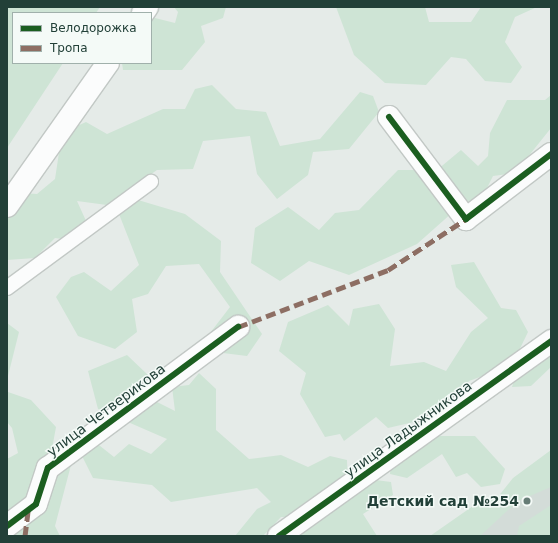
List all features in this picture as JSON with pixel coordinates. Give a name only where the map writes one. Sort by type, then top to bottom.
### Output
[{"type":"street","points":[[7,206],[107,64]]},
{"type":"street","points":[[390,117],[466,219],[551,154]]},
{"type":"street","name":"улица Четверикова","points":[[7,526],[36,504],[48,468],[238,327]]},
{"type":"street","name":"улица Ладыжникова","points":[[279,536],[551,341]]},
{"type":"lane","points":[[7,288],[151,182]]},
{"type":"shaded area","name":"Детский сад №254","points":[[551,465],[551,536],[454,536]]},
{"type":"green space","points":[[7,7],[100,7],[97,12],[12,12],[12,64],[62,64],[7,148]]},
{"type":"green space","points":[[174,7],[226,7],[223,18],[201,26],[205,42],[182,70],[123,70],[122,64],[152,64],[152,17],[175,23],[178,12]]},
{"type":"green space","points":[[336,7],[425,7],[429,22],[471,22],[481,7],[537,7],[515,17],[505,42],[522,67],[511,83],[485,81],[466,59],[451,57],[426,85],[385,83],[354,55]]},
{"type":"green space","points":[[212,85],[236,109],[266,112],[280,146],[320,139],[360,92],[373,96],[379,112],[349,149],[313,152],[308,175],[277,199],[257,174],[250,136],[203,141],[193,169],[157,170],[107,205],[77,201],[87,223],[70,240],[55,238],[35,258],[7,260],[7,192],[37,194],[55,179],[62,133],[86,122],[107,134],[163,109],[185,109],[195,89]]},
{"type":"green space","points":[[551,95],[551,128],[515,173],[493,176],[481,200],[453,212],[417,244],[349,275],[309,261],[280,281],[251,263],[255,228],[288,207],[319,230],[335,213],[359,210],[398,170],[437,170],[461,150],[478,166],[488,156],[490,133],[507,100],[545,100]]},
{"type":"green space","points":[[138,200],[185,214],[221,241],[220,272],[262,334],[247,356],[223,353],[210,333],[230,307],[199,264],[166,266],[148,294],[132,299],[137,332],[115,349],[78,336],[56,297],[71,277],[84,272],[111,291],[139,265],[119,214]]},
{"type":"green space","points":[[474,262],[501,308],[516,310],[528,332],[512,365],[469,381],[448,414],[388,428],[376,417],[344,441],[340,434],[325,437],[300,394],[306,373],[279,351],[288,322],[328,305],[349,326],[353,309],[379,304],[395,329],[390,366],[424,362],[446,371],[471,332],[488,318],[456,287],[451,265]]},
{"type":"green space","points":[[7,323],[19,332],[7,380]]},
{"type":"green space","points":[[551,354],[551,367],[531,386],[512,387],[518,367]]},
{"type":"green space","points":[[127,355],[148,375],[141,394],[175,411],[172,387],[189,385],[199,373],[216,389],[216,430],[249,459],[281,455],[308,467],[330,456],[347,460],[348,485],[301,517],[281,517],[263,536],[235,536],[257,509],[271,502],[257,488],[171,502],[152,485],[93,478],[74,440],[85,434],[114,457],[129,444],[151,454],[167,439],[98,409],[88,371]]},
{"type":"green space","points":[[8,392],[31,400],[56,427],[52,449],[71,465],[55,526],[60,536],[7,536],[7,459],[18,453],[12,428],[7,422]]},
{"type":"green space","points":[[425,436],[475,436],[505,469],[500,484],[481,487],[467,473],[456,477],[442,454],[407,478],[390,474],[391,462]]},
{"type":"green space","points":[[551,450],[551,487],[518,501],[480,536],[430,536],[473,506],[497,498],[513,478]]},
{"type":"green space","points":[[368,479],[391,482],[393,495],[363,514],[377,536],[291,536]]},
{"type":"green space","points":[[551,505],[551,536],[517,536],[519,526]]},
{"type":"marked path","points":[[238,327],[388,270],[466,219]]},
{"type":"marked path","points":[[25,536],[28,510]]},
{"type":"cycle path","points":[[389,117],[466,219],[551,154]]},
{"type":"cycle path","points":[[7,526],[36,504],[48,468],[238,327]]},
{"type":"cycle path","points":[[279,536],[551,341]]},
{"type":"place","name":"Детский сад №254","points":[[527,501]]}]
